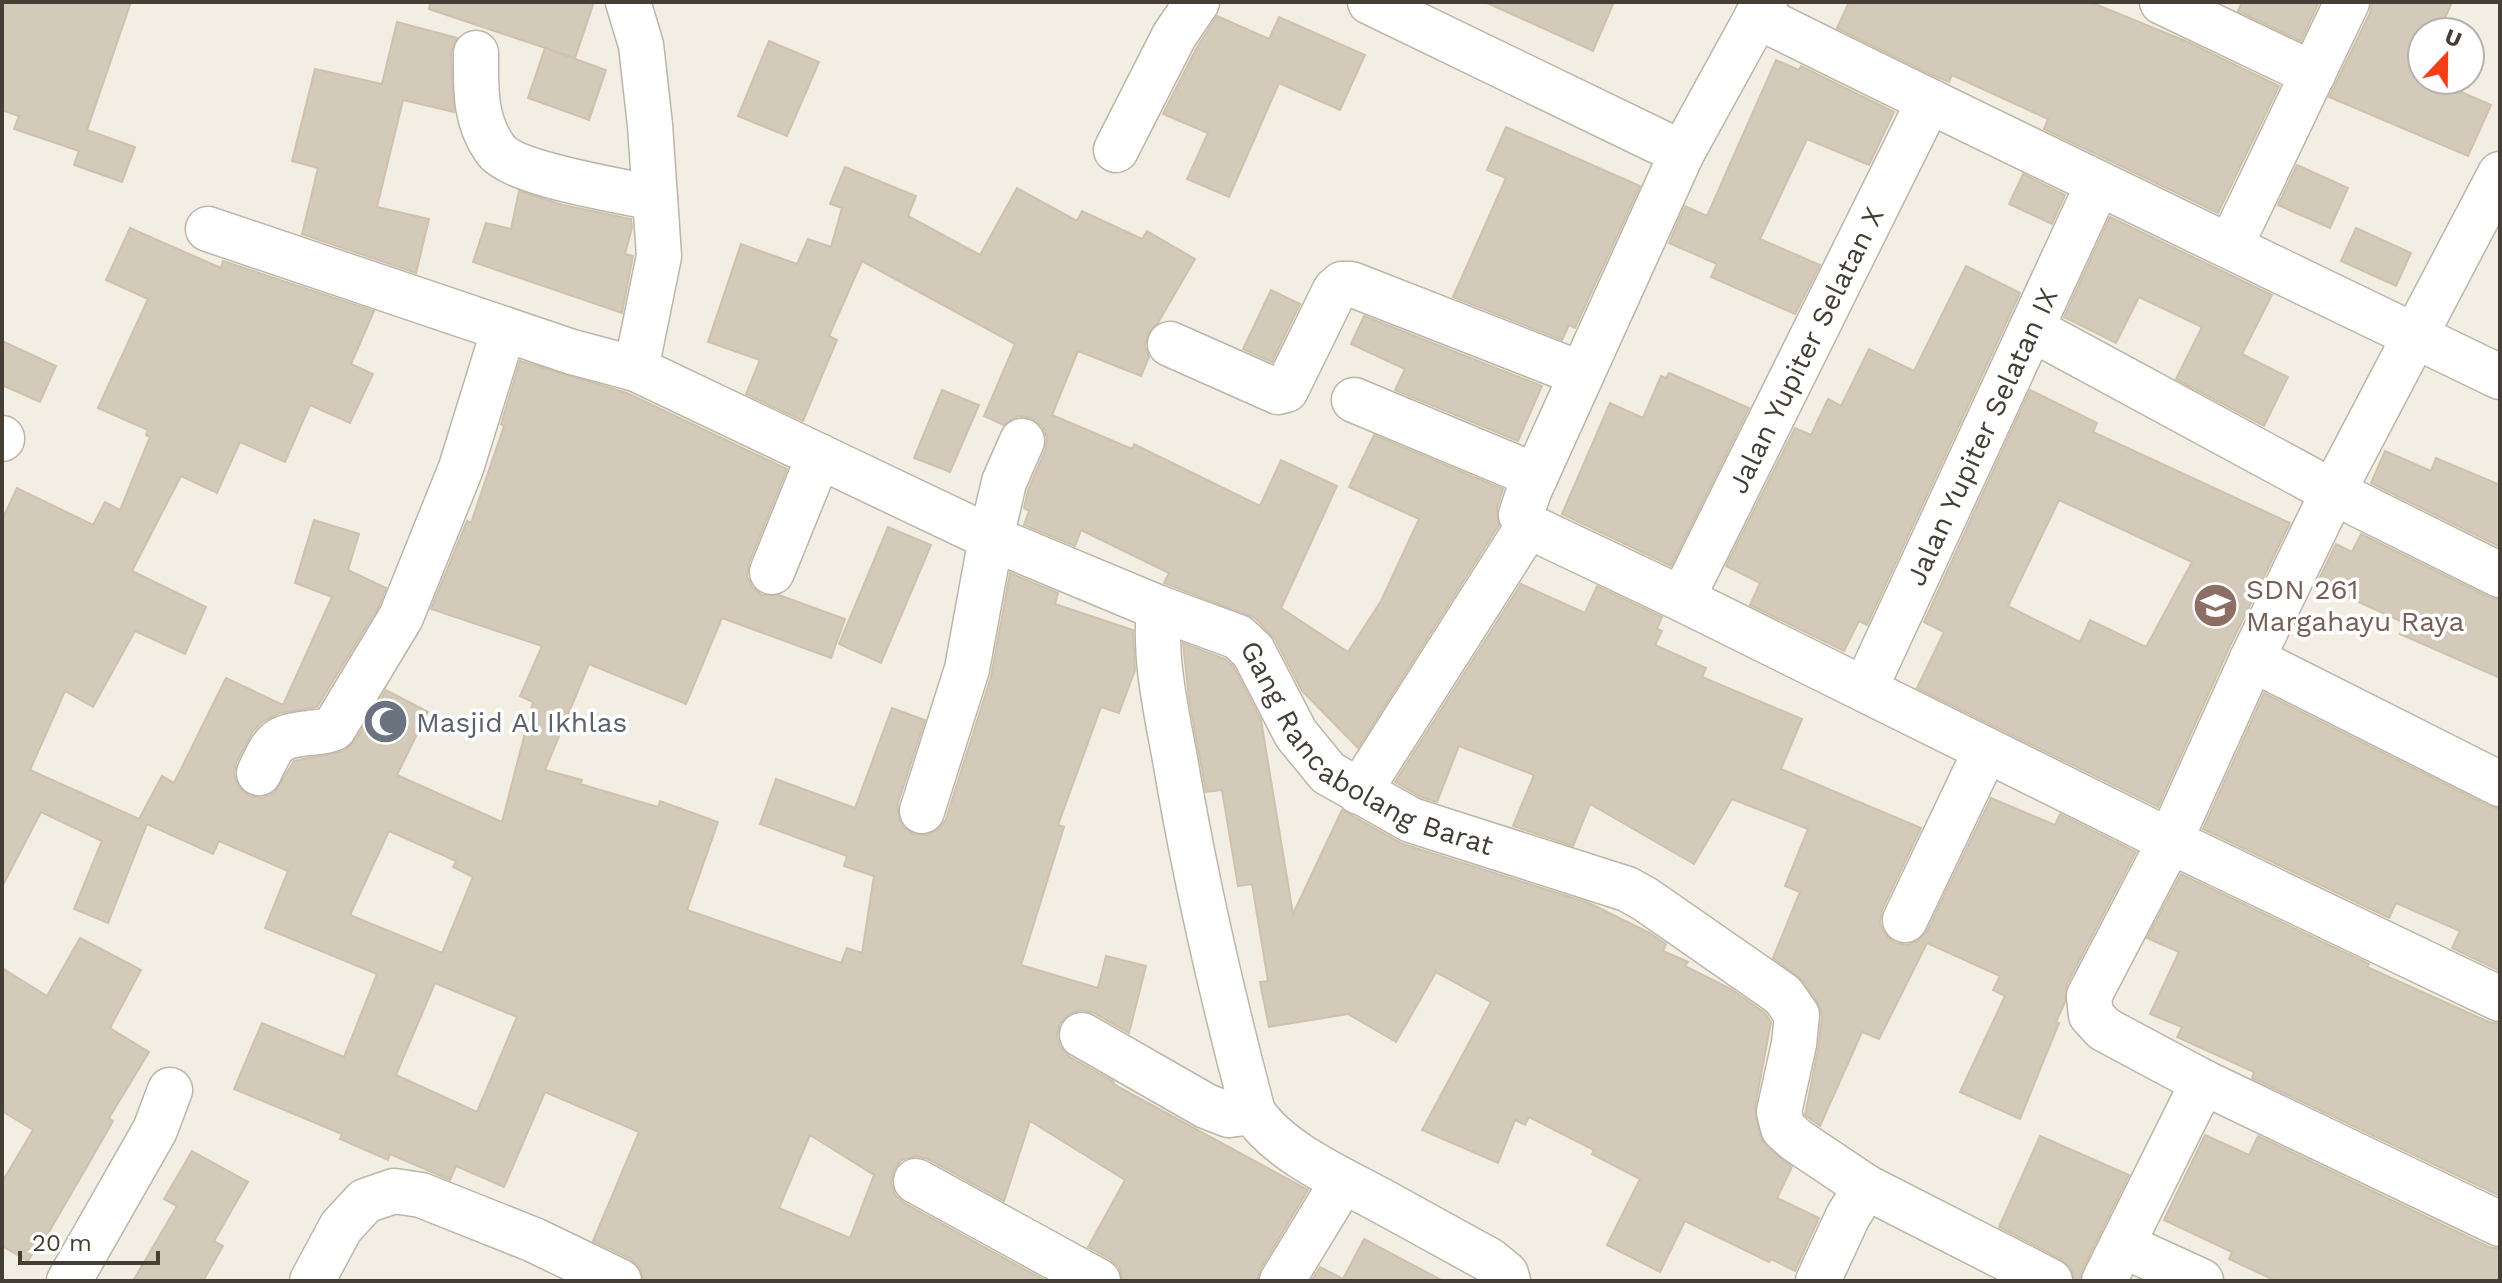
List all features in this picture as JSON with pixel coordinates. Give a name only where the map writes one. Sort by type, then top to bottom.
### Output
[{"type":"street","points":[[628,2],[641,45],[659,256],[636,369]]},
{"type":"street","points":[[1116,150],[1174,36],[1197,2]]},
{"type":"street","points":[[1370,2],[1682,153]]},
{"type":"street","points":[[2162,2],[2313,74]]},
{"type":"street","points":[[2231,245],[2347,2]]},
{"type":"street","points":[[2500,377],[1929,101],[1761,9],[1682,153],[1581,374],[1521,515],[1528,526],[2500,999]]},
{"type":"street","points":[[476,53],[475,106],[495,151],[512,162],[541,173],[655,198]]},
{"type":"street","name":"Jalan Yupiter Selatan X","points":[[1682,599],[1929,101]]},
{"type":"street","points":[[2500,174],[2333,492],[2252,659],[2170,841],[2089,996],[2091,1015],[2104,1029],[2203,1082],[2500,1224]]},
{"type":"street","name":"Jalan Yupiter Selatan IX","points":[[1865,689],[2098,184]]},
{"type":"street","name":"Gang Rancabolang Barat","points":[[208,229],[572,352],[636,369],[991,538],[1159,608],[1238,637],[1253,651],[1296,734],[1328,773],[1411,820],[1627,889],[1783,995],[1797,1015],[1797,1029],[1779,1112],[1783,1128],[1866,1187]]},
{"type":"street","points":[[1170,344],[1278,392],[1286,390],[1335,290],[1342,284],[1351,284],[1581,374]]},
{"type":"street","points":[[259,773],[271,748],[285,736],[334,728],[401,617],[461,468],[504,329]]},
{"type":"street","points":[[2032,329],[2333,492],[2500,575]]},
{"type":"street","points":[[1354,400],[1536,476]]},
{"type":"street","points":[[922,811],[967,669],[1004,482],[1022,441]]},
{"type":"street","points":[[772,572],[819,456]]},
{"type":"street","points":[[1359,792],[1528,526]]},
{"type":"street","points":[[1159,608],[1163,688],[1194,872],[1253,1112],[1278,1140],[1343,1181],[1489,1260],[1506,1274],[1508,1281]]},
{"type":"street","points":[[2252,659],[2500,784]]},
{"type":"street","points":[[1905,920],[1986,750]]},
{"type":"street","points":[[1082,1035],[1206,1106],[1229,1115],[1253,1112]]},
{"type":"street","points":[[2201,1281],[2113,1263],[2203,1082]]},
{"type":"street","points":[[69,1281],[155,1130],[170,1090]]},
{"type":"street","points":[[916,1181],[1098,1281]]},
{"type":"street","points":[[1282,1281],[1343,1181]]},
{"type":"street","points":[[1818,1281],[1848,1216],[1866,1187],[2050,1281]]},
{"type":"street","points":[[312,1281],[341,1227],[365,1201],[394,1191],[421,1195],[534,1240],[618,1281]]},
{"type":"building","points":[[2,2],[131,2],[87,130],[135,147],[122,182],[74,165],[79,151],[14,129],[19,116],[2,110]]},
{"type":"building","points":[[430,2],[594,2],[575,58],[429,9]]},
{"type":"building","points":[[1485,2],[1614,2],[1593,51]]},
{"type":"building","points":[[1849,2],[2090,2],[2188,42],[2279,86],[2218,213],[2044,129],[2048,119],[1952,75],[1949,82],[1930,74],[1837,28]]},
{"type":"building","points":[[2242,2],[2319,2],[2301,41],[2238,11]]},
{"type":"building","points":[[2372,2],[2452,2],[2446,16],[2406,16],[2406,96],[2470,96],[2491,105],[2468,156],[2329,97],[2370,13]]},
{"type":"building","points":[[1217,16],[1269,39],[1279,17],[1365,55],[1340,110],[1279,83],[1229,197],[1187,179],[1208,133],[1163,114],[1196,49]]},
{"type":"building","points":[[397,22],[457,38],[451,53],[454,112],[403,100],[377,207],[429,219],[416,273],[302,234],[318,168],[292,161],[315,69],[382,84]]},
{"type":"building","points":[[769,41],[819,62],[787,136],[738,116]]},
{"type":"building","points":[[545,48],[606,70],[589,120],[528,98]]},
{"type":"building","points":[[1776,60],[1799,70],[1801,66],[1894,112],[1869,165],[1807,139],[1760,239],[1820,265],[1795,314],[1711,277],[1717,264],[1669,243],[1685,206],[1707,216]]},
{"type":"building","points":[[1506,127],[1640,186],[1575,328],[1569,325],[1562,340],[1453,297],[1506,178],[1487,170]]},
{"type":"building","points":[[2297,165],[2348,188],[2330,228],[2278,205]]},
{"type":"building","points":[[845,167],[916,196],[908,216],[980,255],[1017,188],[1077,221],[1082,211],[1142,239],[1147,231],[1195,259],[1158,323],[1148,333],[1145,346],[1149,357],[1141,376],[1078,351],[1052,415],[1132,449],[1134,444],[1260,506],[1281,460],[1337,486],[1281,608],[1348,652],[1381,601],[1419,519],[1349,487],[1374,435],[1503,489],[1497,508],[1499,525],[1358,748],[1302,691],[1275,639],[1255,618],[1164,583],[1169,573],[1081,530],[1075,546],[1024,525],[1029,511],[1024,508],[1028,490],[1045,451],[1047,438],[1042,426],[1031,418],[1018,416],[1004,425],[984,416],[1015,344],[862,261],[829,336],[837,340],[803,421],[746,394],[760,360],[708,342],[741,244],[797,264],[808,239],[831,247],[842,208],[830,204]]},
{"type":"building","points":[[2023,174],[2065,195],[2052,224],[2009,204]]},
{"type":"building","points":[[519,191],[563,205],[631,219],[632,228],[625,254],[633,256],[622,313],[473,262],[486,223],[511,229]]},
{"type":"building","points":[[2110,217],[2272,295],[2242,354],[2288,377],[2264,426],[2176,379],[2202,327],[2139,297],[2116,343],[2064,317]]},
{"type":"building","points":[[130,228],[221,268],[223,261],[374,311],[351,364],[373,374],[350,423],[310,405],[285,462],[240,442],[217,493],[181,476],[132,571],[206,607],[185,654],[135,631],[93,707],[65,691],[30,770],[139,819],[162,776],[174,783],[226,678],[283,705],[332,597],[295,583],[314,520],[359,534],[348,570],[386,588],[379,606],[317,707],[279,713],[253,731],[236,763],[234,774],[238,786],[249,796],[262,798],[274,793],[294,761],[344,751],[355,741],[386,690],[428,712],[397,775],[502,822],[533,702],[520,696],[542,646],[431,609],[467,521],[471,523],[504,426],[501,424],[520,361],[627,393],[787,469],[749,563],[747,576],[752,587],[762,595],[779,595],[845,619],[831,658],[722,618],[686,704],[589,664],[545,770],[582,780],[580,784],[658,807],[660,801],[718,822],[687,910],[841,963],[847,948],[862,953],[874,876],[844,866],[847,856],[760,824],[776,779],[855,808],[892,708],[925,720],[898,803],[898,816],[903,827],[914,834],[928,835],[939,829],[946,819],[991,677],[1010,573],[1058,593],[1055,604],[1133,630],[1135,670],[1119,713],[1101,707],[1058,825],[1064,827],[1021,965],[1098,988],[1106,956],[1146,966],[1129,1033],[1094,1013],[1081,1010],[1069,1014],[1060,1023],[1057,1036],[1060,1047],[1070,1057],[1113,1084],[1308,1190],[1261,1268],[1257,1281],[1123,1281],[1119,1267],[1088,1247],[1125,1180],[1030,1121],[1004,1201],[928,1159],[916,1156],[902,1160],[894,1170],[891,1182],[895,1195],[904,1203],[1046,1281],[644,1281],[640,1268],[631,1259],[593,1241],[639,1132],[545,1092],[504,1187],[456,1166],[450,1180],[390,1154],[388,1160],[340,1139],[342,1134],[234,1089],[262,1023],[344,1057],[377,974],[265,928],[288,871],[219,841],[213,854],[147,824],[108,923],[74,909],[102,841],[41,812],[2,887],[2,520],[17,488],[93,525],[105,502],[120,510],[150,437],[146,435],[148,430],[98,408],[148,299],[106,280]],"holes":[[[389,831],[456,861],[453,867],[473,877],[442,953],[350,915]],[[435,983],[517,1017],[477,1112],[396,1075]],[[810,1135],[874,1175],[850,1238],[779,1208]]]},
{"type":"building","points":[[2356,228],[2411,253],[2396,286],[2341,261]]},
{"type":"building","points":[[1966,266],[2020,293],[1867,625],[1859,621],[1844,651],[1750,605],[1760,583],[1726,566],[1795,428],[1811,435],[1828,399],[1841,406],[1869,349],[1914,371]]},
{"type":"building","points":[[1271,290],[1300,304],[1272,362],[1243,349]]},
{"type":"building","points":[[1364,316],[1542,386],[1518,441],[1395,390],[1405,369],[1351,344]]},
{"type":"building","points":[[2,341],[56,366],[40,402],[2,385]]},
{"type":"building","points":[[1669,373],[1749,408],[1671,566],[1562,514],[1610,403],[1643,418],[1661,376],[1666,378]]},
{"type":"building","points":[[942,390],[979,405],[950,472],[914,458]]},
{"type":"building","points":[[2030,390],[2097,423],[2093,432],[2290,523],[2229,648],[2158,807],[1917,688],[1944,632],[1924,622]],"holes":[[[2059,500],[2192,562],[2146,647],[2090,620],[2080,642],[2008,606]]]},
{"type":"building","points":[[2385,451],[2431,471],[2436,458],[2500,485],[2500,547],[2371,483]]},
{"type":"building","points":[[888,527],[931,545],[881,663],[839,644]]},
{"type":"building","points":[[2361,534],[2500,600],[2500,678],[2400,634],[2405,623],[2317,583],[2336,544],[2352,552]]},
{"type":"building","points":[[1521,584],[1585,613],[1597,586],[1662,617],[1657,629],[1662,631],[1655,645],[1706,668],[1702,677],[1802,719],[1781,769],[1921,828],[1882,910],[1880,923],[1884,933],[1895,943],[1908,945],[1918,941],[1927,931],[1991,798],[2055,825],[2060,814],[2136,852],[2067,984],[2065,1002],[2056,1022],[2059,1023],[2020,1119],[1960,1092],[2005,996],[1993,990],[2000,976],[1927,943],[1879,1039],[1862,1032],[1820,1126],[1805,1115],[1822,1017],[1817,1001],[1803,981],[1773,958],[1800,892],[1785,886],[1808,829],[1732,799],[1694,864],[1590,804],[1573,846],[1513,826],[1534,775],[1459,746],[1437,802],[1395,782]]},
{"type":"building","points":[[1183,643],[1225,659],[1233,666],[1261,720],[1293,914],[1342,810],[1403,844],[1589,903],[1650,933],[1666,944],[1663,951],[1688,962],[1685,966],[1731,989],[1765,1013],[1771,1022],[1755,1107],[1759,1134],[1766,1146],[1792,1167],[1777,1198],[1819,1218],[1795,1271],[1771,1259],[1769,1262],[1685,1221],[1660,1272],[1607,1245],[1640,1179],[1592,1154],[1594,1150],[1529,1117],[1525,1125],[1515,1120],[1498,1163],[1422,1130],[1491,1002],[1436,972],[1396,1042],[1348,1014],[1269,1027],[1260,982],[1268,981],[1252,884],[1238,886],[1222,790],[1206,792],[1189,699]]},
{"type":"building","points":[[2264,693],[2500,809],[2500,971],[2452,948],[2460,931],[2396,903],[2389,918],[2203,829]]},
{"type":"building","points":[[2181,874],[2369,964],[2367,967],[2489,1022],[2500,1024],[2500,1196],[2252,1078],[2254,1072],[2177,1037],[2182,1027],[2150,1014],[2179,952],[2147,938]]},
{"type":"building","points":[[80,938],[141,970],[110,1028],[149,1052],[109,1118],[113,1121],[89,1163],[39,1249],[36,1247],[28,1261],[2,1246],[2,1182],[33,1130],[2,1111],[2,968],[47,996]]},
{"type":"building","points":[[2205,1135],[2249,1155],[2258,1136],[2489,1247],[2500,1249],[2500,1281],[2276,1281],[2229,1259],[2232,1252],[2164,1220]]},
{"type":"building","points":[[2040,1136],[2129,1175],[2079,1281],[2075,1281],[2071,1268],[2061,1259],[1999,1227]]},
{"type":"building","points":[[192,1151],[248,1182],[214,1241],[223,1246],[203,1281],[133,1281],[177,1206],[164,1199]]},
{"type":"building","points":[[1364,1239],[1443,1281],[1311,1281],[1320,1267],[1343,1279]]},
{"type":"place","name":"SDN 261 Margahayu Raya","points":[[2215,605]]},
{"type":"place","name":"Masjid Al Ikhlas","points":[[385,722]]}]
